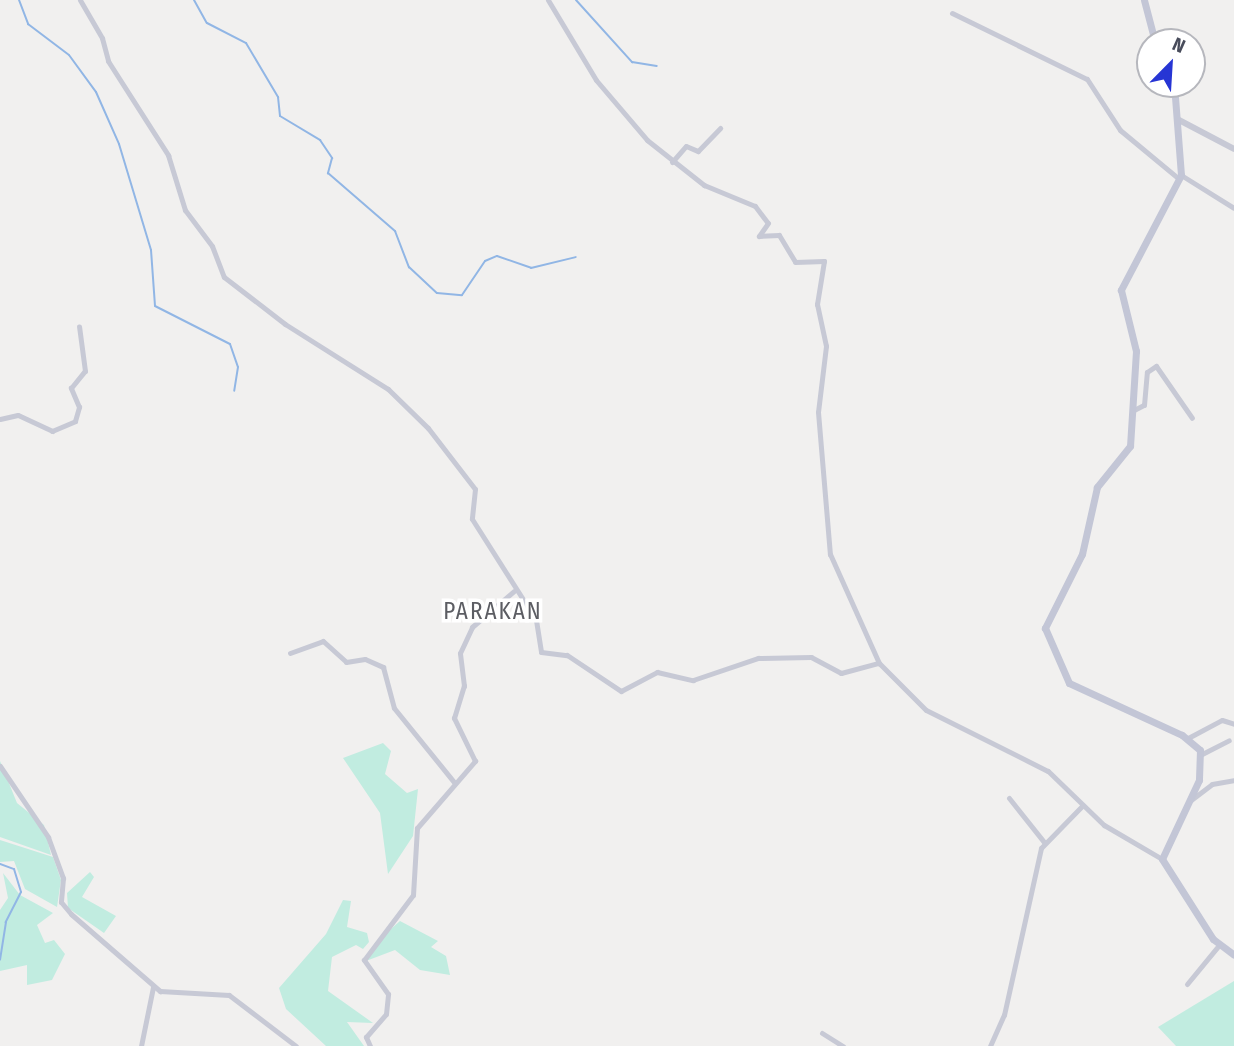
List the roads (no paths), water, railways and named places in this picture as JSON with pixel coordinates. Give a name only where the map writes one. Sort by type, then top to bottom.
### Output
[{"type":"main road","points":[[1144,0],[1151,28]]},
{"type":"main road","points":[[1176,98],[1180,177],[1121,290],[1136,343],[1128,452],[1097,487],[1082,554],[1045,628],[1069,683],[1188,738],[1202,754],[1191,800],[1161,859],[1219,945],[1234,955]]},
{"type":"street","points":[[80,0],[108,61],[168,155],[185,210],[214,248],[224,277],[285,324],[388,389],[424,422],[475,489],[472,519],[514,591],[539,626],[541,652],[566,655],[621,691],[657,672],[693,680],[758,658],[811,657],[841,673],[879,663]]},
{"type":"street","points":[[548,0],[596,80],[672,163],[704,185],[755,206],[768,223],[759,236],[779,235],[795,262],[825,264],[818,279],[826,346],[818,412],[830,554],[879,663],[926,710],[1048,771],[1082,806],[1161,859]]},
{"type":"street","points":[[952,13],[1087,79],[1120,131],[1180,177],[1234,208]]},
{"type":"street","points":[[1179,120],[1234,149]]},
{"type":"street","points":[[672,163],[686,146],[698,150],[720,128]]},
{"type":"street","points":[[0,419],[18,415],[52,431],[75,421],[79,407],[71,388],[85,371],[79,327]]},
{"type":"street","points":[[1132,411],[1144,405],[1147,372],[1154,366],[1192,418]]},
{"type":"street","points":[[370,1046],[366,1037],[382,1021],[388,994],[364,960],[409,904],[413,895],[417,828],[476,757],[454,718],[464,686],[460,653],[472,627],[514,591]]},
{"type":"street","points":[[290,653],[323,641],[346,662],[365,659],[383,667],[394,708],[454,782]]},
{"type":"street","points":[[1188,738],[1222,720],[1234,724]]},
{"type":"street","points":[[1202,754],[1229,740]]},
{"type":"street","points":[[0,766],[48,837],[63,878],[64,907],[153,987],[205,998],[229,995],[296,1046]]},
{"type":"street","points":[[1191,800],[1212,784],[1234,780]]},
{"type":"street","points":[[1009,798],[1044,842]]},
{"type":"street","points":[[991,1045],[1044,842],[1082,806]]},
{"type":"street","points":[[1187,984],[1219,945]]},
{"type":"street","points":[[141,1046],[153,987]]},
{"type":"street","points":[[822,1033],[844,1046]]},
{"type":"waterway","points":[[19,0],[28,24],[69,55],[96,92],[119,144],[151,250],[155,306],[230,344],[238,367],[234,391]]},
{"type":"waterway","points":[[194,0],[207,23],[246,43],[278,97],[280,116],[320,140],[332,158],[328,173],[395,231],[409,267],[437,293],[462,295],[485,261],[497,256],[531,268],[576,257]]},
{"type":"waterway","points":[[576,0],[632,62],[657,66]]},
{"type":"waterway","points":[[0,864],[14,869],[21,892],[6,922],[0,960]]},
{"type":"district","name":"PARAKAN","points":[[493,611]]}]
